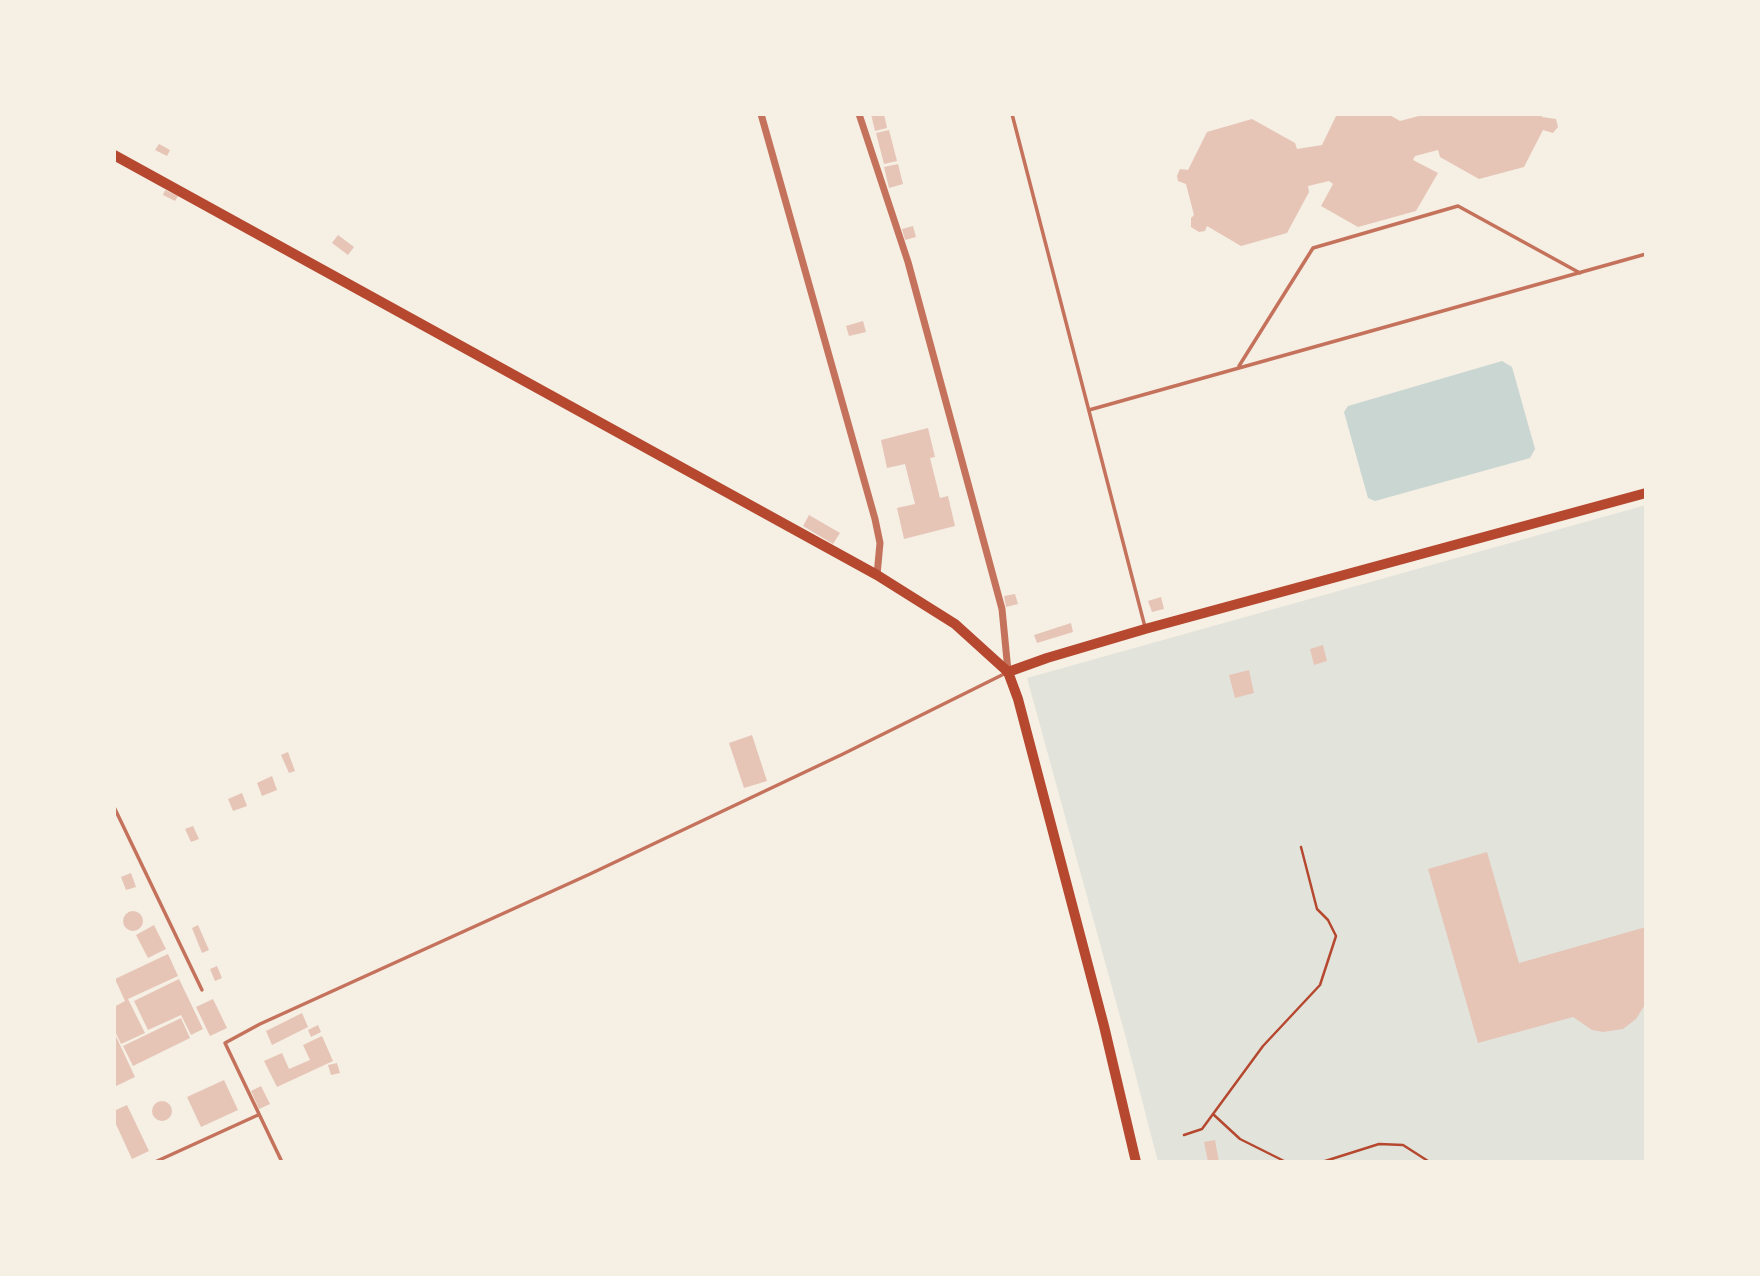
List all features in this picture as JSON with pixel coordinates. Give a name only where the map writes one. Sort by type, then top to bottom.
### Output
[{"type":"main road","points":[[114,155],[877,575],[956,624],[1008,672],[1018,699],[1104,1026],[1136,1162]]},
{"type":"main road","points":[[1008,672],[1145,629],[1646,493]]},
{"type":"main road","points":[[1125,1119],[1129,1157],[1127,1162]]},
{"type":"street","points":[[761,114],[875,519],[880,543],[877,575]]},
{"type":"street","points":[[859,114],[908,262],[1002,609],[1008,672]]},
{"type":"lane","points":[[1012,114],[1145,629]]},
{"type":"lane","points":[[1238,368],[1313,248],[1458,206],[1580,272]]},
{"type":"lane","points":[[1088,410],[1646,254]]},
{"type":"lane","points":[[282,1162],[225,1043],[260,1024],[590,874],[844,754],[1008,672]]},
{"type":"lane","points":[[114,807],[202,990]]},
{"type":"lane","points":[[155,1162],[258,1115]]},
{"type":"path","points":[[1184,1135],[1202,1129],[1263,1046],[1320,985],[1336,936],[1328,920],[1317,909],[1301,847]]},
{"type":"path","points":[[1214,1114],[1240,1139],[1286,1162]]},
{"type":"path","points":[[1322,1162],[1379,1144],[1403,1145],[1429,1161]]},
{"type":"shaded area","points":[[1502,361],[1512,367],[1535,449],[1530,458],[1375,501],[1368,498],[1344,412],[1348,406]]},
{"type":"shaded area","points":[[1646,505],[1646,1162],[1158,1162],[1027,678]]},
{"type":"building","points":[[871,114],[884,114],[887,128],[875,131]]},
{"type":"building","points":[[1337,114],[1388,114],[1400,121],[1426,114],[1541,114],[1542,117],[1556,119],[1558,127],[1553,133],[1543,130],[1524,167],[1479,179],[1440,157],[1438,150],[1415,156],[1413,160],[1438,173],[1416,211],[1358,227],[1321,206],[1333,184],[1329,181],[1308,186],[1309,192],[1287,233],[1241,246],[1207,226],[1205,231],[1199,232],[1191,227],[1191,218],[1194,215],[1186,184],[1178,181],[1177,176],[1180,169],[1188,170],[1207,132],[1252,119],[1295,143],[1297,149],[1322,145]]},
{"type":"building","points":[[889,130],[897,161],[884,164],[876,133]]},
{"type":"building","points":[[159,144],[170,150],[167,156],[155,150]]},
{"type":"building","points":[[898,164],[903,184],[889,188],[884,167]]},
{"type":"building","points":[[165,190],[178,196],[175,201],[163,195]]},
{"type":"building","points":[[913,226],[916,237],[905,240],[902,229]]},
{"type":"building","points":[[338,235],[354,247],[348,255],[332,243]]},
{"type":"building","points":[[863,321],[866,332],[849,336],[846,326]]},
{"type":"building","points":[[928,428],[935,457],[930,458],[940,498],[948,496],[955,526],[904,539],[897,508],[915,504],[905,464],[887,468],[881,440]]},
{"type":"building","points":[[809,515],[840,533],[833,544],[803,526]]},
{"type":"building","points":[[1015,594],[1018,604],[1006,607],[1004,596]]},
{"type":"building","points":[[1161,597],[1164,609],[1152,612],[1148,601]]},
{"type":"building","points":[[1071,623],[1073,632],[1037,643],[1034,635]]},
{"type":"building","points":[[1323,645],[1327,661],[1314,665],[1310,649]]},
{"type":"building","points":[[1249,670],[1254,693],[1235,698],[1229,675]]},
{"type":"building","points":[[752,735],[767,781],[744,788],[729,743]]},
{"type":"building","points":[[288,752],[295,771],[289,773],[281,755]]},
{"type":"building","points":[[272,776],[277,790],[262,796],[257,783]]},
{"type":"building","points":[[242,793],[247,806],[233,811],[228,799]]},
{"type":"building","points":[[193,826],[199,839],[191,842],[185,829]]},
{"type":"building","points":[[1487,852],[1519,963],[1646,927],[1646,1003],[1636,1019],[1623,1029],[1603,1032],[1592,1030],[1573,1017],[1478,1043],[1428,869]]},
{"type":"building","points":[[131,873],[136,887],[126,890],[121,877]]},
{"type":"building","points":[[133,911],[140,914],[143,921],[140,928],[133,931],[126,928],[123,921],[126,914]]},
{"type":"building","points":[[154,925],[166,949],[148,958],[136,935]]},
{"type":"building","points":[[198,925],[209,950],[202,953],[192,928]]},
{"type":"building","points":[[168,954],[178,976],[128,999],[145,1033],[121,1044],[114,1029],[114,1007],[125,1001],[115,979]]},
{"type":"building","points":[[217,966],[222,978],[215,981],[210,969]]},
{"type":"building","points":[[179,979],[203,1029],[191,1035],[181,1015],[148,1030],[134,1001]]},
{"type":"building","points":[[213,999],[227,1028],[210,1036],[196,1007]]},
{"type":"building","points":[[302,1013],[308,1027],[272,1045],[266,1031]]},
{"type":"building","points":[[181,1018],[190,1038],[133,1066],[123,1046]]},
{"type":"building","points":[[318,1025],[321,1032],[311,1037],[308,1030]]},
{"type":"building","points":[[114,1032],[135,1077],[114,1087]]},
{"type":"building","points":[[322,1036],[333,1061],[277,1087],[264,1061],[282,1053],[289,1069],[310,1060],[303,1045]]},
{"type":"building","points":[[337,1063],[340,1073],[331,1075],[328,1065]]},
{"type":"building","points":[[224,1080],[238,1110],[201,1127],[187,1097]]},
{"type":"building","points":[[261,1086],[270,1104],[259,1109],[251,1091]]},
{"type":"building","points":[[162,1101],[169,1104],[172,1111],[169,1118],[162,1121],[155,1118],[152,1111],[155,1104]]},
{"type":"building","points":[[127,1105],[149,1151],[132,1159],[114,1120],[114,1111]]},
{"type":"building","points":[[1215,1140],[1219,1162],[1208,1162],[1204,1142]]}]
